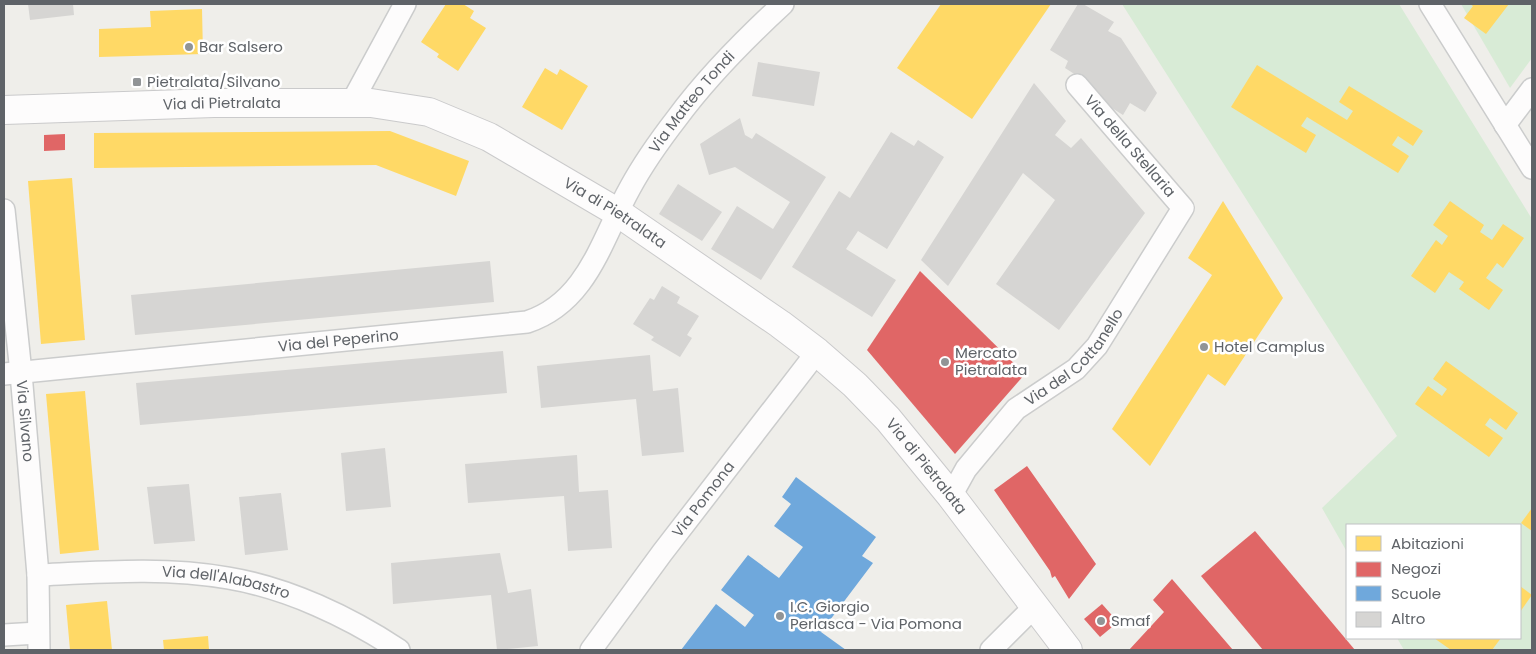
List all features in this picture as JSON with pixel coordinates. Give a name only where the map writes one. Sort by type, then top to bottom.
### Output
[{"type":"street","points":[[352,102],[405,4]]},
{"type":"street","name":"Via Matteo Tondi","points":[[617,212],[646,163],[697,91],[783,4]]},
{"type":"street","points":[[1430,4],[1532,168]]},
{"type":"street","name":"Via della Stellaria","points":[[1077,84],[1183,208]]},
{"type":"street","points":[[1505,125],[1532,89]]},
{"type":"street","name":"Via di Pietralata","points":[[4,110],[352,102],[414,108],[466,126],[489,137],[617,212],[817,352],[855,385],[888,419],[951,496],[1034,608],[1068,650]]},
{"type":"street","name":"Via del Cottanello","points":[[951,496],[966,469],[1016,409],[1076,369],[1097,346],[1183,208]]},
{"type":"street","name":"Via Silvano","points":[[4,210],[12,374],[38,575],[39,642],[4,635]]},
{"type":"street","name":"Via del Peperino","points":[[12,374],[527,322],[556,309],[576,289],[599,250],[617,212]]},
{"type":"street","name":"Via Pomona","points":[[591,650],[662,553],[817,352]]},
{"type":"street","name":"Via dell'Alabastro","points":[[38,575],[162,571],[236,580],[281,591],[307,602],[351,623],[399,650]]},
{"type":"street","points":[[991,650],[1034,608]]},
{"type":"green space","points":[[1122,4],[1399,4],[1532,219],[1532,650],[1404,650],[1398,639],[1521,639],[1521,524],[1346,524],[1346,550],[1322,508],[1397,436]]},
{"type":"green space","points":[[1461,4],[1532,4],[1532,58],[1510,88]]},
{"type":"building: Abitazioni","points":[[446,4],[463,4],[474,11],[470,18],[486,28],[458,71],[437,57],[439,54],[421,42]]},
{"type":"building: Abitazioni","points":[[941,4],[1051,4],[972,119],[897,68]]},
{"type":"building: Abitazioni","points":[[1470,4],[1509,4],[1486,34],[1464,18],[1473,6]]},
{"type":"building: Abitazioni","points":[[202,9],[203,54],[99,57],[99,29],[151,27],[150,11]]},
{"type":"building: Abitazioni","points":[[1257,65],[1347,120],[1353,111],[1339,102],[1349,86],[1423,131],[1413,146],[1398,136],[1392,145],[1409,156],[1398,173],[1307,117],[1301,126],[1316,135],[1306,153],[1231,107]]},
{"type":"building: Abitazioni","points":[[545,68],[557,75],[560,69],[588,86],[562,130],[522,107]]},
{"type":"building: Abitazioni","points":[[390,131],[469,161],[456,196],[376,165],[94,168],[94,133]]},
{"type":"building: Abitazioni","points":[[72,178],[85,340],[41,344],[28,181]]},
{"type":"building: Abitazioni","name":"Hotel Camplus","points":[[1223,201],[1283,298],[1225,386],[1208,374],[1150,466],[1112,429],[1212,275],[1188,258]]},
{"type":"building: Abitazioni","points":[[1450,201],[1484,225],[1480,232],[1492,240],[1503,224],[1524,238],[1503,268],[1497,263],[1486,278],[1503,290],[1489,310],[1459,289],[1464,282],[1449,272],[1435,293],[1411,276],[1436,240],[1442,245],[1448,236],[1433,225]]},
{"type":"building: Abitazioni","points":[[1446,361],[1518,413],[1506,430],[1490,418],[1485,425],[1503,438],[1489,457],[1415,404],[1428,386],[1442,396],[1447,389],[1433,379]]},
{"type":"building: Abitazioni","points":[[85,391],[99,550],[60,554],[46,394]]},
{"type":"building: Abitazioni","points":[[1532,508],[1532,531],[1521,523]]},
{"type":"building: Abitazioni","points":[[1521,587],[1532,595],[1521,611]]},
{"type":"building: Abitazioni","points":[[107,601],[112,650],[70,650],[66,605]]},
{"type":"building: Abitazioni","points":[[208,636],[209,650],[164,650],[163,640]]},
{"type":"building: Abitazioni","points":[[1435,639],[1500,639],[1492,650],[1451,650]]},
{"type":"building: Negozi","points":[[65,134],[65,150],[44,151],[44,135]]},
{"type":"building: Negozi","name":"Mercato Pietralata","points":[[920,271],[1025,374],[955,454],[867,350]]},
{"type":"building: Negozi","points":[[1027,466],[1096,564],[1069,599],[1055,576],[1052,578],[1050,571],[994,490]]},
{"type":"building: Negozi","points":[[1255,531],[1355,650],[1263,650],[1201,576]]},
{"type":"building: Negozi","points":[[1172,579],[1233,650],[1129,650],[1164,612],[1153,600]]},
{"type":"building: Negozi","name":"Smaf","points":[[1102,604],[1118,622],[1100,637],[1084,619]]},
{"type":"building: Scuole","points":[[796,477],[876,537],[862,556],[873,563],[821,632],[846,650],[681,650],[716,604],[745,627],[754,615],[721,590],[748,555],[779,578],[803,547],[774,526],[791,504],[782,497]]},
{"type":"building: Altro","points":[[28,4],[73,4],[74,15],[30,20]]},
{"type":"building: Altro","points":[[1078,4],[1083,4],[1114,22],[1108,31],[1121,38],[1157,93],[1145,112],[1130,103],[1123,115],[1085,91],[1090,84],[1065,68],[1068,61],[1050,50]]},
{"type":"building: Altro","points":[[758,62],[820,72],[814,106],[752,96]]},
{"type":"building: Altro","points":[[1034,83],[1066,121],[1055,135],[1071,148],[1081,138],[1145,213],[1059,330],[996,284],[1055,200],[1023,173],[948,286],[921,260]]},
{"type":"building: Altro","points":[[740,118],[745,135],[752,139],[756,133],[826,177],[761,280],[711,249],[737,206],[773,229],[790,202],[735,167],[709,175],[700,144]]},
{"type":"building: Altro","points":[[891,132],[914,146],[918,140],[944,157],[887,249],[858,231],[846,249],[896,280],[872,317],[792,267],[839,191],[850,198]]},
{"type":"building: Altro","points":[[678,184],[722,212],[702,241],[659,214]]},
{"type":"building: Altro","points":[[490,261],[494,302],[135,335],[131,295]]},
{"type":"building: Altro","points":[[662,286],[680,297],[677,303],[699,316],[687,335],[692,338],[680,357],[651,340],[654,337],[633,324],[650,298],[654,300]]},
{"type":"building: Altro","points":[[503,351],[507,393],[140,425],[136,383]]},
{"type":"building: Altro","points":[[650,355],[653,391],[678,388],[684,452],[642,456],[636,399],[541,408],[537,366]]},
{"type":"building: Altro","points":[[385,448],[391,507],[346,511],[341,453]]},
{"type":"building: Altro","points":[[577,455],[579,492],[608,490],[612,548],[568,551],[564,496],[468,503],[465,464]]},
{"type":"building: Altro","points":[[189,484],[195,541],[154,544],[147,487]]},
{"type":"building: Altro","points":[[281,493],[288,550],[245,555],[239,497]]},
{"type":"building: Altro","points":[[500,553],[508,593],[531,589],[538,646],[497,650],[491,595],[393,604],[391,563]]},
{"type":"place","name":"Bar Salsero","points":[[189,47]]},
{"type":"place","name":"Pietralata/Silvano","points":[[137,82]]},
{"type":"place","name":"Hotel Camplus","points":[[1204,347]]},
{"type":"place","name":"Mercato Pietralata","points":[[945,362]]},
{"type":"place","name":"I.C. Giorgio Perlasca - Via Pomona","points":[[780,616]]},
{"type":"place","name":"Smaf","points":[[1101,621]]}]
